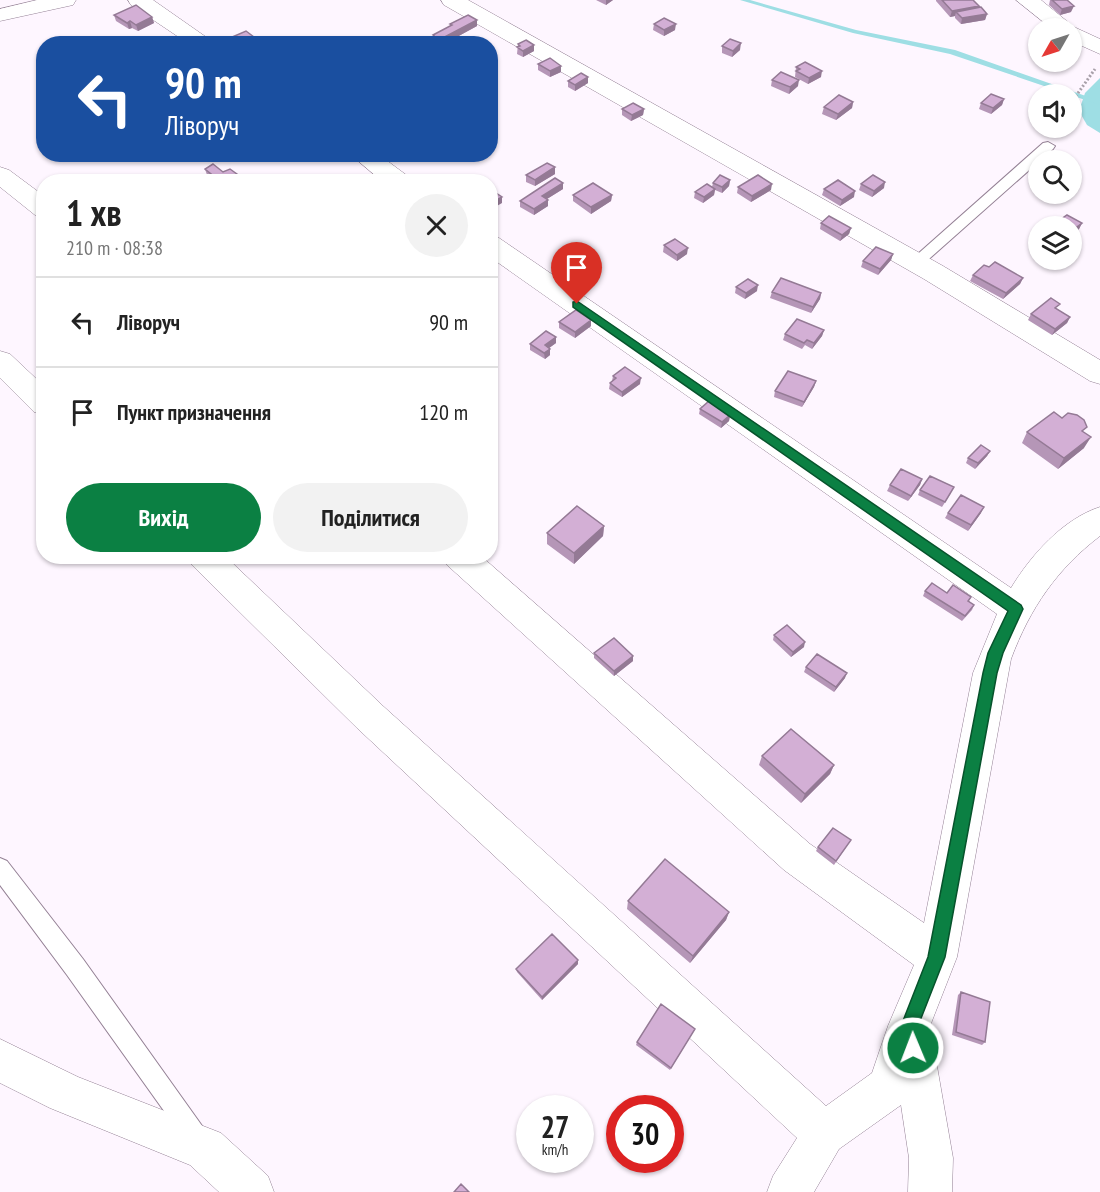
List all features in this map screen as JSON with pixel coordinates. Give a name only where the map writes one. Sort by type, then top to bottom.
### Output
[{"type":"street","points":[[0,15],[65,0]]},
{"type":"street","points":[[139,0],[193,36]]},
{"type":"street","points":[[452,0],[534,44],[916,263],[1100,374]]},
{"type":"street","points":[[1027,0],[1051,18]]},
{"type":"street","points":[[1082,38],[1100,47]]},
{"type":"street","points":[[373,162],[389,174]]},
{"type":"street","points":[[0,175],[36,203]]},
{"type":"street","points":[[498,250],[1016,609]]},
{"type":"street","points":[[0,361],[36,396]]},
{"type":"street","points":[[789,1192],[824,1134],[888,1087],[909,1026],[937,957],[990,673],[996,653],[1016,609],[1050,560],[1100,519]]},
{"type":"street","points":[[211,564],[378,725],[824,1134]]},
{"type":"street","points":[[467,564],[797,857],[937,957]]},
{"type":"street","points":[[909,1026],[931,1158],[930,1192]]},
{"type":"street","points":[[0,1060],[65,1094],[205,1149],[252,1192]]},
{"type":"lane","points":[[916,263],[1048,146]]},
{"type":"lane","points":[[0,868],[75,967],[205,1149]]},
{"type":"path","points":[[1082,86],[1100,64]]},
{"type":"water","points":[[1100,78],[1100,133],[1087,125],[1082,116],[1082,102],[1085,93]]},
{"type":"building","points":[[942,0],[973,0],[979,6],[952,11]]},
{"type":"building","points":[[1052,0],[1067,0],[1074,6],[1062,9]]},
{"type":"building","points":[[136,5],[152,17],[136,25],[130,21],[127,23],[114,15]]},
{"type":"building","points":[[981,7],[987,14],[962,18],[956,12]]},
{"type":"building","points":[[468,15],[477,20],[447,36],[433,35],[452,25],[450,24]]},
{"type":"building","points":[[664,18],[676,24],[664,30],[654,24]]},
{"type":"building","points":[[246,31],[253,36],[235,36]]},
{"type":"building","points":[[730,39],[741,43],[733,51],[722,46]]},
{"type":"building","points":[[526,40],[534,45],[523,51],[517,47],[520,46],[518,44]]},
{"type":"building","points":[[550,58],[561,66],[550,71],[538,64]]},
{"type":"building","points":[[805,62],[822,71],[809,78],[796,71],[800,69],[796,67]]},
{"type":"building","points":[[781,72],[799,80],[790,87],[772,80]]},
{"type":"building","points":[[581,73],[588,77],[575,85],[568,81]]},
{"type":"building","points":[[991,94],[1004,99],[993,108],[981,103]]},
{"type":"building","points":[[839,95],[853,102],[838,114],[824,107]]},
{"type":"building","points":[[633,103],[644,109],[632,115],[622,109]]},
{"type":"building","points":[[547,163],[555,167],[535,180],[526,175]]},
{"type":"building","points":[[213,164],[223,172],[230,169],[237,174],[211,174],[205,169]]},
{"type":"building","points":[[720,175],[730,180],[722,187],[713,183]]},
{"type":"building","points":[[758,175],[772,184],[752,196],[738,187]]},
{"type":"building","points":[[873,175],[885,182],[874,191],[861,184]]},
{"type":"building","points":[[555,178],[563,183],[542,196],[548,200],[534,209],[520,201]]},
{"type":"building","points":[[838,180],[855,191],[842,200],[824,189]]},
{"type":"building","points":[[593,183],[612,195],[591,207],[573,195]]},
{"type":"building","points":[[707,184],[715,189],[704,197],[695,192]]},
{"type":"building","points":[[829,216],[851,228],[842,235],[821,223]]},
{"type":"building","points":[[675,239],[688,248],[677,255],[664,245]]},
{"type":"building","points":[[876,247],[893,254],[880,269],[863,261]]},
{"type":"building","points":[[995,262],[1023,278],[1006,293],[973,275],[984,265],[989,267]]},
{"type":"building","points":[[781,278],[821,293],[813,307],[772,292]]},
{"type":"building","points":[[748,279],[758,285],[746,293],[736,287]]},
{"type":"building","points":[[1051,298],[1060,304],[1055,308],[1070,317],[1055,329],[1031,314]]},
{"type":"building","points":[[576,310],[591,320],[575,332],[559,322]]},
{"type":"building","points":[[797,319],[824,330],[814,343],[807,340],[804,343],[785,334]]},
{"type":"building","points":[[546,331],[556,337],[545,345],[550,349],[544,353],[530,344]]},
{"type":"building","points":[[625,367],[641,378],[622,392],[610,383],[616,378],[613,376]]},
{"type":"building","points":[[788,371],[816,381],[804,402],[775,391]]},
{"type":"building","points":[[709,401],[730,415],[722,422],[700,409]]},
{"type":"building","points":[[1054,412],[1062,418],[1068,413],[1077,415],[1084,420],[1087,427],[1082,431],[1091,437],[1064,458],[1027,432]]},
{"type":"building","points":[[981,445],[990,451],[978,463],[968,458]]},
{"type":"building","points":[[901,469],[922,479],[911,496],[890,485]]},
{"type":"building","points":[[930,476],[954,487],[945,502],[920,490]]},
{"type":"building","points":[[961,495],[984,507],[971,525],[948,513]]},
{"type":"building","points":[[577,506],[604,526],[574,553],[547,533]]},
{"type":"building","points":[[932,583],[947,593],[953,585],[971,597],[968,601],[974,605],[965,616],[925,591]]},
{"type":"building","points":[[787,625],[805,642],[793,652],[774,635]]},
{"type":"building","points":[[614,638],[633,656],[614,671],[594,653]]},
{"type":"building","points":[[817,654],[847,673],[836,687],[806,667]]},
{"type":"building","points":[[791,729],[834,765],[805,794],[762,756]]},
{"type":"building","points":[[833,828],[851,840],[836,861],[818,847]]},
{"type":"building","points":[[665,859],[729,912],[693,956],[628,901]]},
{"type":"building","points":[[552,934],[578,960],[542,997],[516,969]]},
{"type":"building","points":[[961,992],[990,1002],[985,1042],[956,1032]]},
{"type":"building","points":[[661,1004],[695,1029],[671,1068],[637,1042]]},
{"type":"building","points":[[461,1184],[469,1192],[454,1192]]},
{"type":"waterway","points":[[743,0],[855,32],[952,52],[1100,103]]},
{"type":"route","points":[[577,304],[1016,609],[1002,637],[990,673],[970,790],[937,957],[909,1026],[913,1048]]}]
